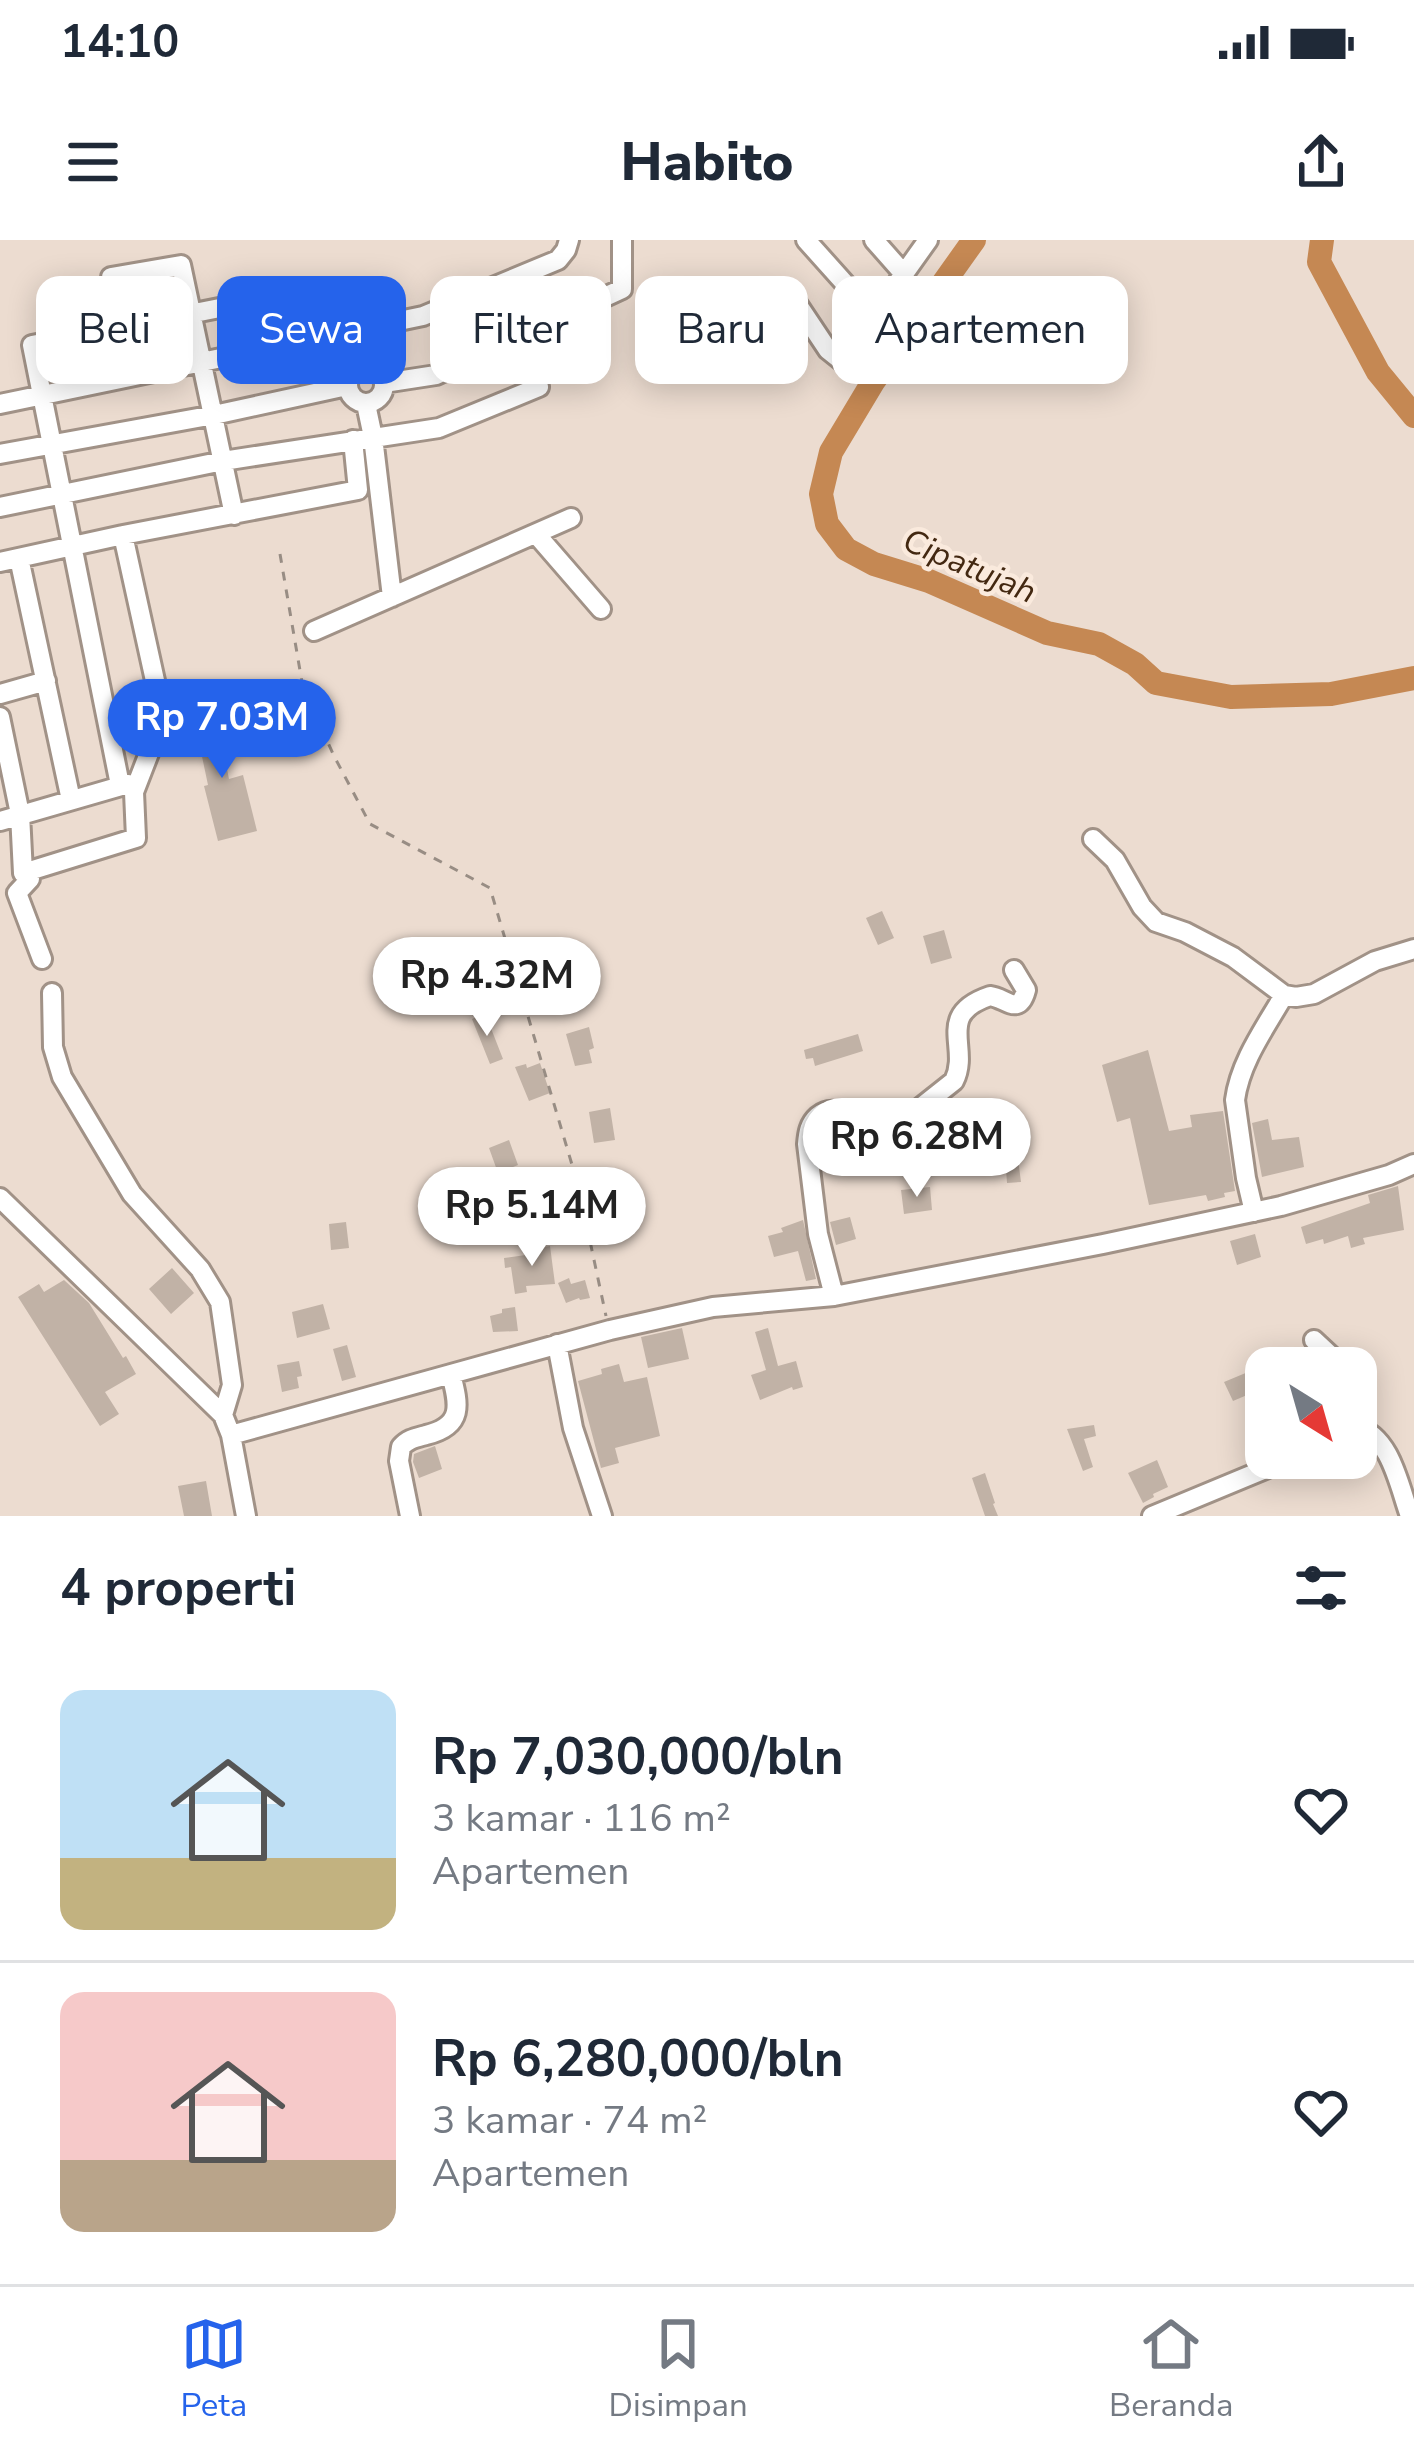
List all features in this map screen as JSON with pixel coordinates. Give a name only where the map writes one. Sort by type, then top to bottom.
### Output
[{"type":"street","points":[[406,319],[558,260],[569,240]]},
{"type":"street","points":[[611,294],[622,289],[622,240]]},
{"type":"street","points":[[806,240],[838,276]]},
{"type":"street","points":[[874,240],[904,274],[928,240]]},
{"type":"street","points":[[117,276],[181,265],[183,276]]},
{"type":"street","points":[[808,319],[832,353]]},
{"type":"street","points":[[193,323],[234,515]]},
{"type":"street","points":[[0,404],[217,360]]},
{"type":"street","points":[[23,873],[136,838],[134,792],[72,546],[40,384]]},
{"type":"street","points":[[0,454],[347,386],[355,401],[366,404],[381,395],[384,384]]},
{"type":"street","points":[[0,507],[223,461],[440,428],[538,384]]},
{"type":"street","points":[[366,404],[392,597]]},
{"type":"street","points":[[71,800],[46,682],[10,560],[358,490],[352,440]]},
{"type":"street","points":[[314,631],[571,518]]},
{"type":"street","points":[[536,534],[602,609]]},
{"type":"street","points":[[10,818],[129,784],[163,717],[123,535]]},
{"type":"street","points":[[0,694],[46,682]]},
{"type":"street","points":[[0,717],[10,818],[23,873],[30,879],[16,892],[42,959]]},
{"type":"street","points":[[1093,839],[1115,860],[1156,922],[1233,957],[1284,995],[1314,994],[1375,961],[1414,950]]},
{"type":"street","points":[[834,1295],[818,1234],[807,1144],[814,1119],[826,1111],[838,1112],[873,1130],[896,1127],[954,1081],[958,1024],[966,1010],[990,996],[1013,1005],[1023,1000],[1026,990],[1014,970]]},
{"type":"street","points":[[52,993],[53,1047],[62,1077],[132,1194],[200,1268],[220,1302],[232,1385],[223,1414]]},
{"type":"street","points":[[1254,1212],[1234,1100],[1249,1057],[1284,995]]},
{"type":"street","points":[[231,1435],[610,1330],[713,1307],[834,1295],[1254,1212],[1414,1164]]},
{"type":"street","points":[[0,1198],[223,1414],[246,1516]]},
{"type":"street","points":[[1314,1340],[1322,1347]]},
{"type":"street","points":[[557,1344],[573,1428],[602,1516]]},
{"type":"street","points":[[410,1516],[400,1447],[436,1433],[454,1419],[459,1405],[451,1374]]},
{"type":"street","points":[[1377,1439],[1388,1454],[1410,1516]]},
{"type":"street","points":[[1152,1516],[1245,1477]]},
{"type":"path","points":[[280,554],[303,688],[370,824],[490,888],[578,1185],[610,1330]]},
{"type":"building","points":[[214,704],[229,779],[243,775],[257,831],[218,841],[192,709]]},
{"type":"building","points":[[882,911],[894,938],[878,945],[866,918]]},
{"type":"building","points":[[944,930],[952,958],[931,964],[923,936]]},
{"type":"building","points":[[485,1013],[503,1059],[490,1064],[472,1019]]},
{"type":"building","points":[[589,1027],[592,1063],[575,1066],[566,1034]]},
{"type":"building","points":[[858,1034],[863,1051],[815,1066],[813,1058],[806,1059],[804,1050]]},
{"type":"building","points":[[1148,1050],[1169,1131],[1192,1127],[1190,1115],[1223,1111],[1235,1191],[1224,1193],[1225,1197],[1208,1201],[1206,1195],[1149,1205],[1130,1118],[1117,1122],[1102,1065]]},
{"type":"building","points":[[540,1063],[550,1093],[529,1101],[515,1067]]},
{"type":"building","points":[[610,1108],[615,1140],[594,1143],[589,1112]]},
{"type":"building","points":[[1268,1119],[1272,1140],[1299,1137],[1304,1167],[1262,1177],[1252,1123]]},
{"type":"building","points":[[949,1122],[953,1148],[923,1153],[919,1127]]},
{"type":"building","points":[[843,1128],[858,1137],[865,1161],[838,1167],[830,1132]]},
{"type":"building","points":[[1015,1135],[1021,1182],[1007,1183],[1000,1137]]},
{"type":"building","points":[[509,1140],[518,1165],[498,1173],[489,1148]]},
{"type":"building","points":[[1398,1186],[1404,1230],[1363,1238],[1365,1244],[1351,1248],[1348,1236],[1306,1244],[1301,1227],[1370,1203],[1368,1195]]},
{"type":"building","points":[[930,1187],[932,1210],[904,1214],[901,1190]]},
{"type":"building","points":[[850,1217],[856,1239],[836,1245],[830,1222]]},
{"type":"building","points":[[803,1220],[816,1279],[806,1281],[798,1251],[774,1257],[768,1236]]},
{"type":"building","points":[[346,1222],[349,1248],[331,1250],[329,1224]]},
{"type":"building","points":[[1255,1234],[1261,1257],[1237,1265],[1230,1241]]},
{"type":"building","points":[[550,1246],[555,1284],[526,1286],[527,1292],[515,1294],[511,1267],[505,1268],[504,1258]]},
{"type":"building","points":[[172,1268],[194,1293],[171,1314],[149,1289]]},
{"type":"building","points":[[569,1278],[571,1284],[585,1280],[590,1298],[566,1303],[558,1283]]},
{"type":"building","points":[[64,1280],[89,1303],[136,1374],[105,1392],[119,1414],[100,1426],[18,1297],[39,1284],[44,1292]]},
{"type":"building","points":[[323,1304],[330,1329],[297,1338],[292,1312]]},
{"type":"building","points":[[515,1307],[518,1331],[493,1332],[490,1316]]},
{"type":"building","points":[[682,1328],[689,1359],[648,1368],[641,1337]]},
{"type":"building","points":[[768,1328],[778,1366],[796,1361],[803,1387],[760,1400],[751,1375],[766,1370],[755,1332]]},
{"type":"building","points":[[347,1345],[356,1377],[342,1381],[333,1349]]},
{"type":"building","points":[[299,1361],[299,1388],[282,1392],[277,1365]]},
{"type":"building","points":[[619,1364],[624,1382],[647,1377],[660,1436],[615,1448],[619,1463],[601,1468],[578,1381]]},
{"type":"building","points":[[1245,1373],[1245,1396],[1233,1401],[1224,1382]]},
{"type":"building","points":[[1094,1425],[1096,1436],[1084,1439],[1093,1467],[1083,1471],[1067,1429]]},
{"type":"building","points":[[435,1446],[442,1469],[419,1478],[414,1454]]},
{"type":"building","points":[[1157,1460],[1168,1487],[1143,1503],[1128,1473]]},
{"type":"building","points":[[985,1473],[998,1516],[985,1516],[972,1478]]},
{"type":"building","points":[[206,1481],[212,1516],[184,1516],[178,1486]]},
{"type":"waterway","name":"Cipatujah","points":[[974,240],[873,382],[831,452],[821,494],[827,524],[846,549],[1047,633],[1099,644],[1135,664],[1156,683],[1231,697],[1331,694],[1414,678]]},
{"type":"waterway","name":"Cipatujah","points":[[1322,240],[1319,262],[1378,372],[1414,416]]}]
